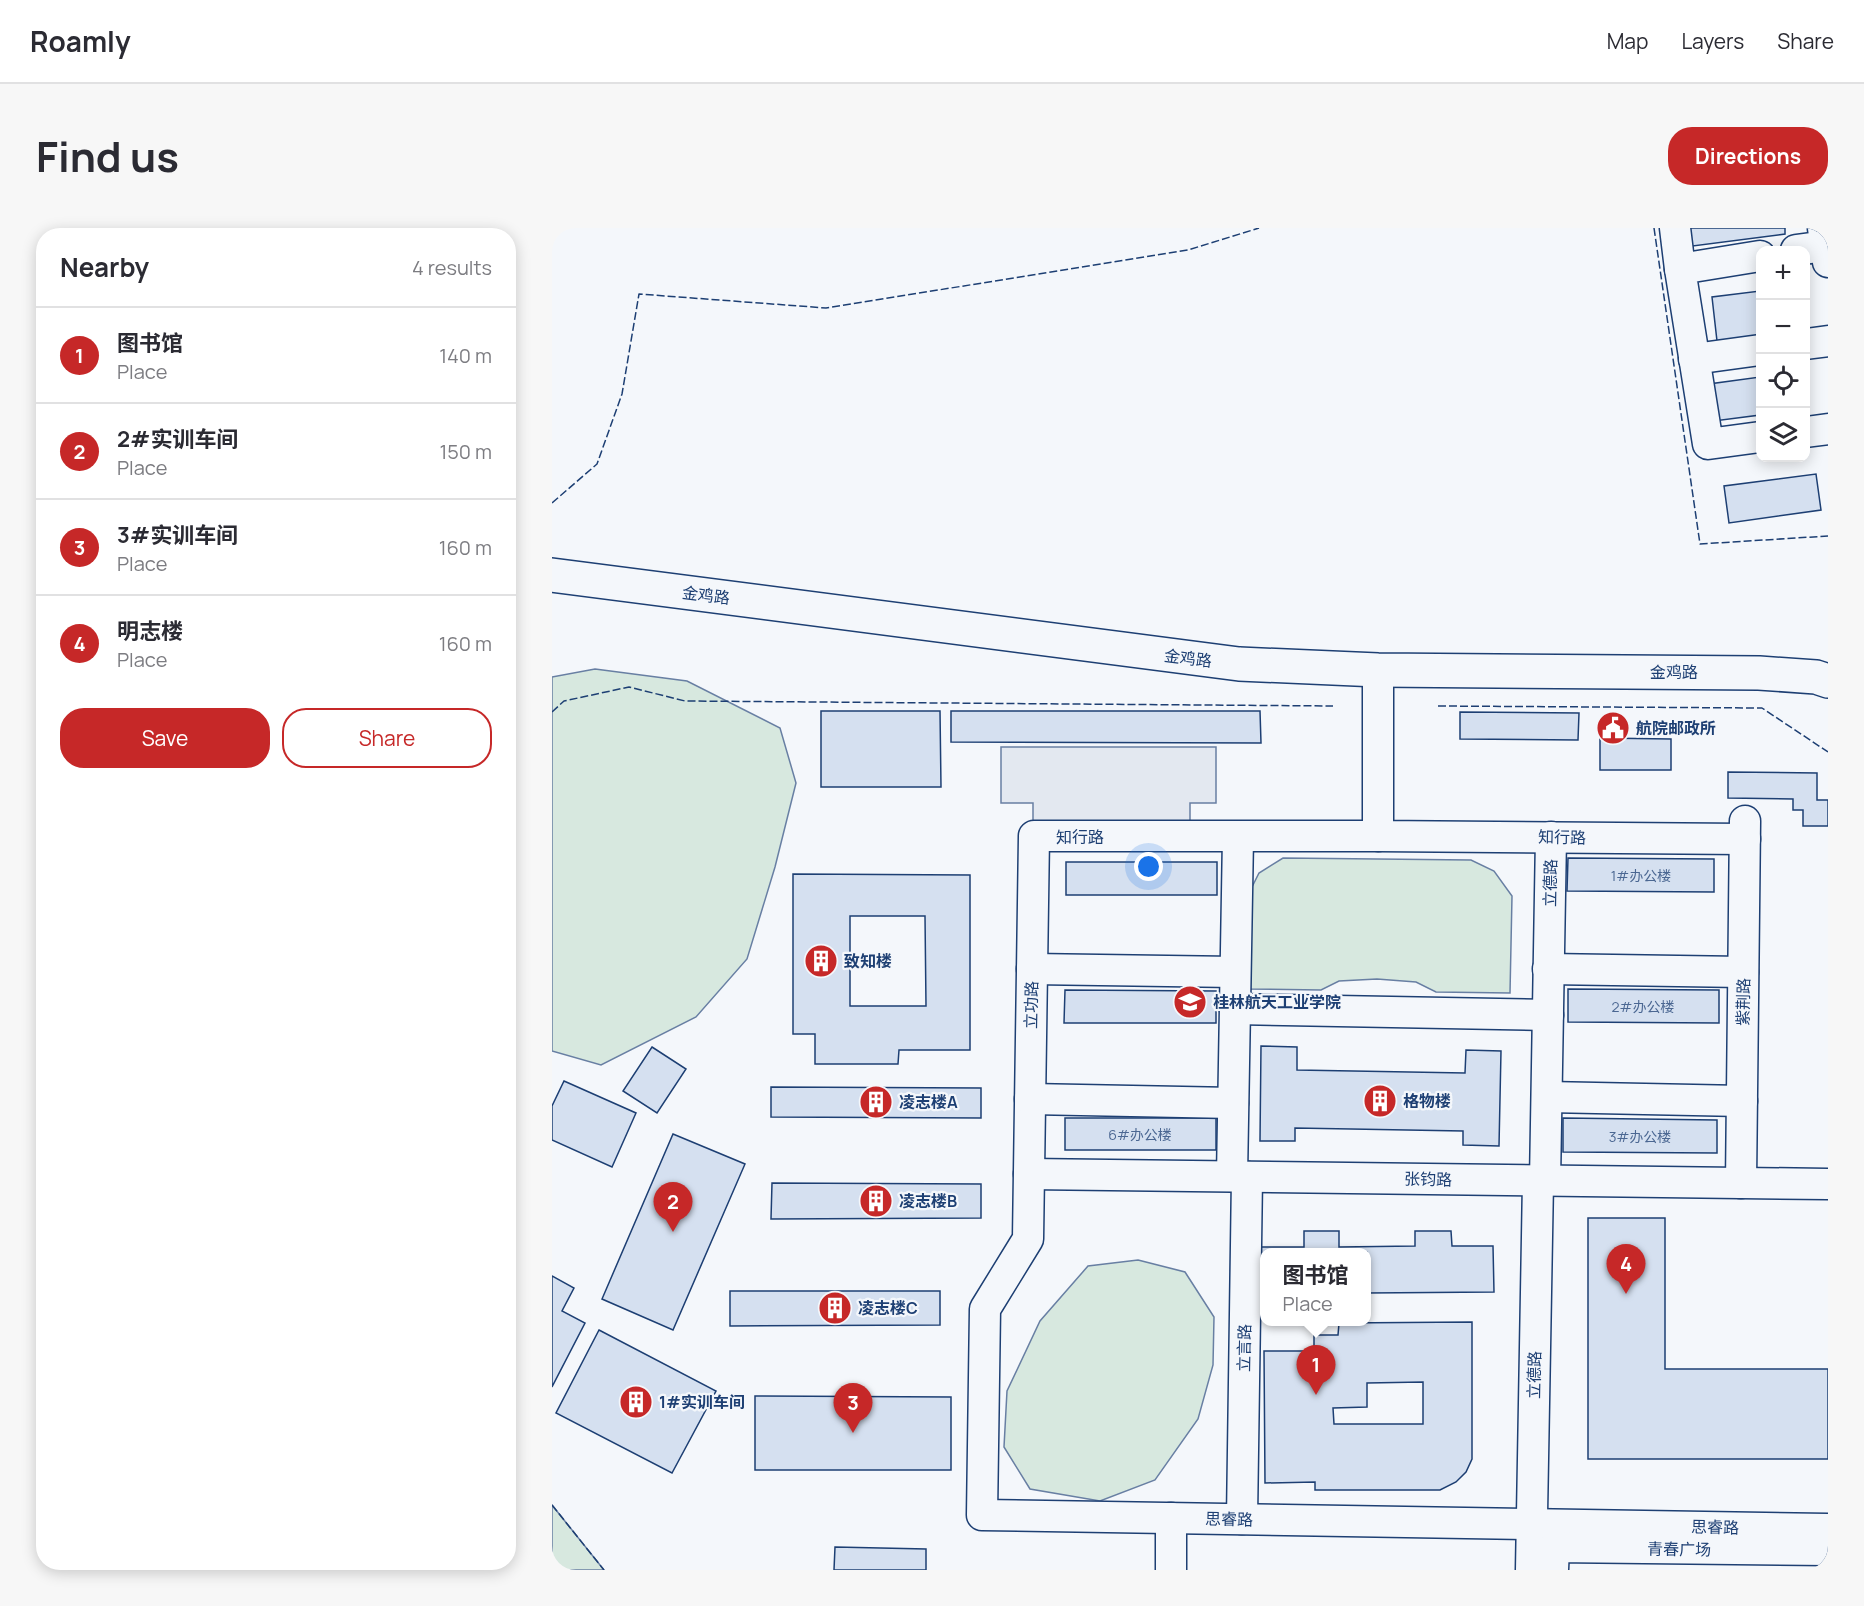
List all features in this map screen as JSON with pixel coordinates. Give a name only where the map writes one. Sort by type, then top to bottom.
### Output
[{"type":"main road","name":"金鸡路","points":[[552,575],[1239,664],[1378,670],[1758,673],[1816,676],[1828,681]]},
{"type":"street","points":[[1675,228],[1708,444],[1756,438]]},
{"type":"street","points":[[1810,248],[1826,245]]},
{"type":"street","points":[[1680,269],[1756,257]]},
{"type":"street","points":[[1810,343],[1828,341]]},
{"type":"street","points":[[1694,359],[1756,351]]},
{"type":"street","points":[[1810,431],[1828,429]]},
{"type":"street","points":[[1378,670],[1378,836]]},
{"type":"street","name":"知行路","points":[[1034,836],[1551,837],[1745,830]]},
{"type":"street","name":"紫荆路","points":[[1741,1183],[1745,830]]},
{"type":"street","name":"立功路","points":[[1029,1174],[1034,836]]},
{"type":"street","name":"立言路","points":[[1238,837],[1233,1103],[1239,1177],[1242,1519]]},
{"type":"street","name":"立德路","points":[[1531,1570],[1541,1181],[1547,1098],[1551,837]]},
{"type":"street","points":[[1032,969],[1235,972]]},
{"type":"street","points":[[1548,969],[1743,972]]},
{"type":"street","points":[[1235,1009],[1548,1015]]},
{"type":"street","points":[[1547,1098],[1742,1101]]},
{"type":"street","points":[[1030,1100],[1233,1103]]},
{"type":"street","name":"张钧路","points":[[1029,1174],[1828,1184]]},
{"type":"street","name":"思睿路","points":[[1029,1174],[1028,1239],[986,1309],[982,1515],[1828,1529]]},
{"type":"street","points":[[1170,1570],[1171,1518]]},
{"type":"street","name":"青春广场","points":[[1553,1570],[1554,1547],[1828,1550]]},
{"type":"shaded area","points":[[595,669],[687,681],[780,728],[796,783],[775,867],[747,959],[696,1017],[601,1065],[552,1051],[552,677]]},
{"type":"shaded area","points":[[1001,747],[1216,747],[1216,803],[1190,803],[1190,828],[1033,828],[1033,803],[1001,803]]},
{"type":"shaded area","points":[[1283,858],[1471,860],[1494,871],[1512,896],[1510,993],[1436,992],[1416,982],[1377,979],[1339,981],[1321,990],[1248,989],[1248,895],[1259,873]]},
{"type":"shaded area","points":[[1138,1260],[1185,1272],[1214,1317],[1213,1365],[1198,1419],[1155,1480],[1100,1501],[1030,1489],[1004,1447],[1007,1391],[1040,1321],[1088,1266]]},
{"type":"shaded area","points":[[552,1505],[604,1570],[552,1570]]},
{"type":"building","points":[[1682,228],[1785,228],[1785,234],[1685,247]]},
{"type":"building","points":[[1756,292],[1756,336],[1717,341],[1712,297]]},
{"type":"building","points":[[1756,378],[1756,416],[1714,421],[1709,384]]},
{"type":"building","points":[[1816,474],[1821,510],[1729,523],[1724,486]]},
{"type":"building","points":[[821,711],[940,711],[941,787],[821,787]]},
{"type":"building","points":[[951,711],[1260,711],[1261,743],[951,742]]},
{"type":"building","points":[[1460,712],[1579,713],[1578,740],[1460,739]]},
{"type":"building","points":[[1600,738],[1671,739],[1671,770],[1600,770]]},
{"type":"building","points":[[1728,772],[1817,773],[1817,800],[1828,800],[1828,826],[1803,826],[1803,810],[1793,810],[1793,799],[1728,798]]},
{"type":"building","points":[[1568,858],[1714,859],[1714,892],[1567,891]]},
{"type":"building","points":[[1066,862],[1217,862],[1217,895],[1066,895]]},
{"type":"building","name":"致知楼","points":[[793,874],[970,875],[970,1050],[899,1050],[898,1064],[815,1064],[815,1034],[793,1034]],"holes":[[[850,916],[925,916],[926,1006],[850,1006]]]},
{"type":"building","points":[[1568,989],[1719,990],[1719,1023],[1568,1022]]},
{"type":"building","points":[[1065,990],[1216,991],[1216,1023],[1064,1023]]},
{"type":"building","name":"格物楼","points":[[1261,1046],[1297,1047],[1297,1070],[1465,1073],[1466,1050],[1501,1051],[1499,1146],[1463,1145],[1463,1131],[1295,1128],[1295,1141],[1260,1141]]},
{"type":"building","points":[[652,1047],[686,1069],[657,1113],[623,1091]]},
{"type":"building","points":[[564,1081],[636,1113],[612,1167],[552,1140],[552,1106]]},
{"type":"building","name":"凌志楼A","points":[[771,1087],[981,1088],[981,1118],[771,1117]]},
{"type":"building","points":[[1065,1118],[1216,1118],[1216,1150],[1065,1150]]},
{"type":"building","points":[[1563,1118],[1717,1120],[1717,1153],[1563,1152]]},
{"type":"building","points":[[673,1134],[745,1164],[673,1330],[602,1299]]},
{"type":"building","name":"凌志楼B","points":[[772,1183],[981,1184],[981,1218],[771,1219]]},
{"type":"building","points":[[1588,1218],[1665,1218],[1665,1369],[1828,1369],[1828,1459],[1588,1459]]},
{"type":"building","points":[[1304,1231],[1339,1231],[1339,1247],[1415,1246],[1415,1231],[1451,1231],[1452,1246],[1493,1246],[1494,1292],[1371,1293],[1371,1248],[1260,1247],[1304,1247]]},
{"type":"building","points":[[552,1276],[574,1288],[562,1311],[585,1323],[552,1387]]},
{"type":"building","name":"凌志楼C","points":[[730,1291],[940,1291],[940,1325],[730,1326]]},
{"type":"building","points":[[1472,1322],[1472,1459],[1466,1472],[1456,1482],[1440,1490],[1315,1490],[1315,1482],[1265,1483],[1264,1351],[1314,1351],[1314,1335],[1338,1335],[1339,1326],[1371,1326],[1371,1323]],"holes":[[[1423,1382],[1423,1424],[1334,1424],[1333,1408],[1367,1407],[1367,1383]]]},
{"type":"building","name":"1#实训车间","points":[[599,1330],[716,1391],[672,1473],[556,1413]]},
{"type":"building","points":[[755,1396],[951,1397],[951,1470],[755,1470]]},
{"type":"building","points":[[835,1547],[926,1549],[926,1570],[834,1570]]},
{"type":"fence","points":[[552,503],[597,464],[622,394],[639,294],[826,308],[1188,250],[1259,228]]},
{"type":"fence","points":[[1654,228],[1700,544],[1828,536]]},
{"type":"fence","points":[[552,712],[564,701],[629,687],[685,701],[1333,706]]},
{"type":"fence","points":[[1438,706],[1762,708],[1828,752]]},
{"type":"fence","points":[[552,1505],[604,1570]]},
{"type":"place","name":"航院邮政所","points":[[1613,728]]},
{"type":"place","name":"致知楼","points":[[821,961]]},
{"type":"place","name":"桂林航天工业学院","points":[[1190,1002]]},
{"type":"place","name":"格物楼","points":[[1380,1101]]},
{"type":"place","name":"凌志楼A","points":[[876,1102]]},
{"type":"place","name":"凌志楼B","points":[[876,1201]]},
{"type":"place","name":"2#实训车间","points":[[673,1232]]},
{"type":"place","name":"明志楼","points":[[1626,1294]]},
{"type":"place","name":"凌志楼C","points":[[835,1308]]},
{"type":"place","name":"图书馆","points":[[1316,1395]]},
{"type":"place","name":"1#实训车间","points":[[636,1402]]},
{"type":"place","name":"3#实训车间","points":[[853,1433]]}]
